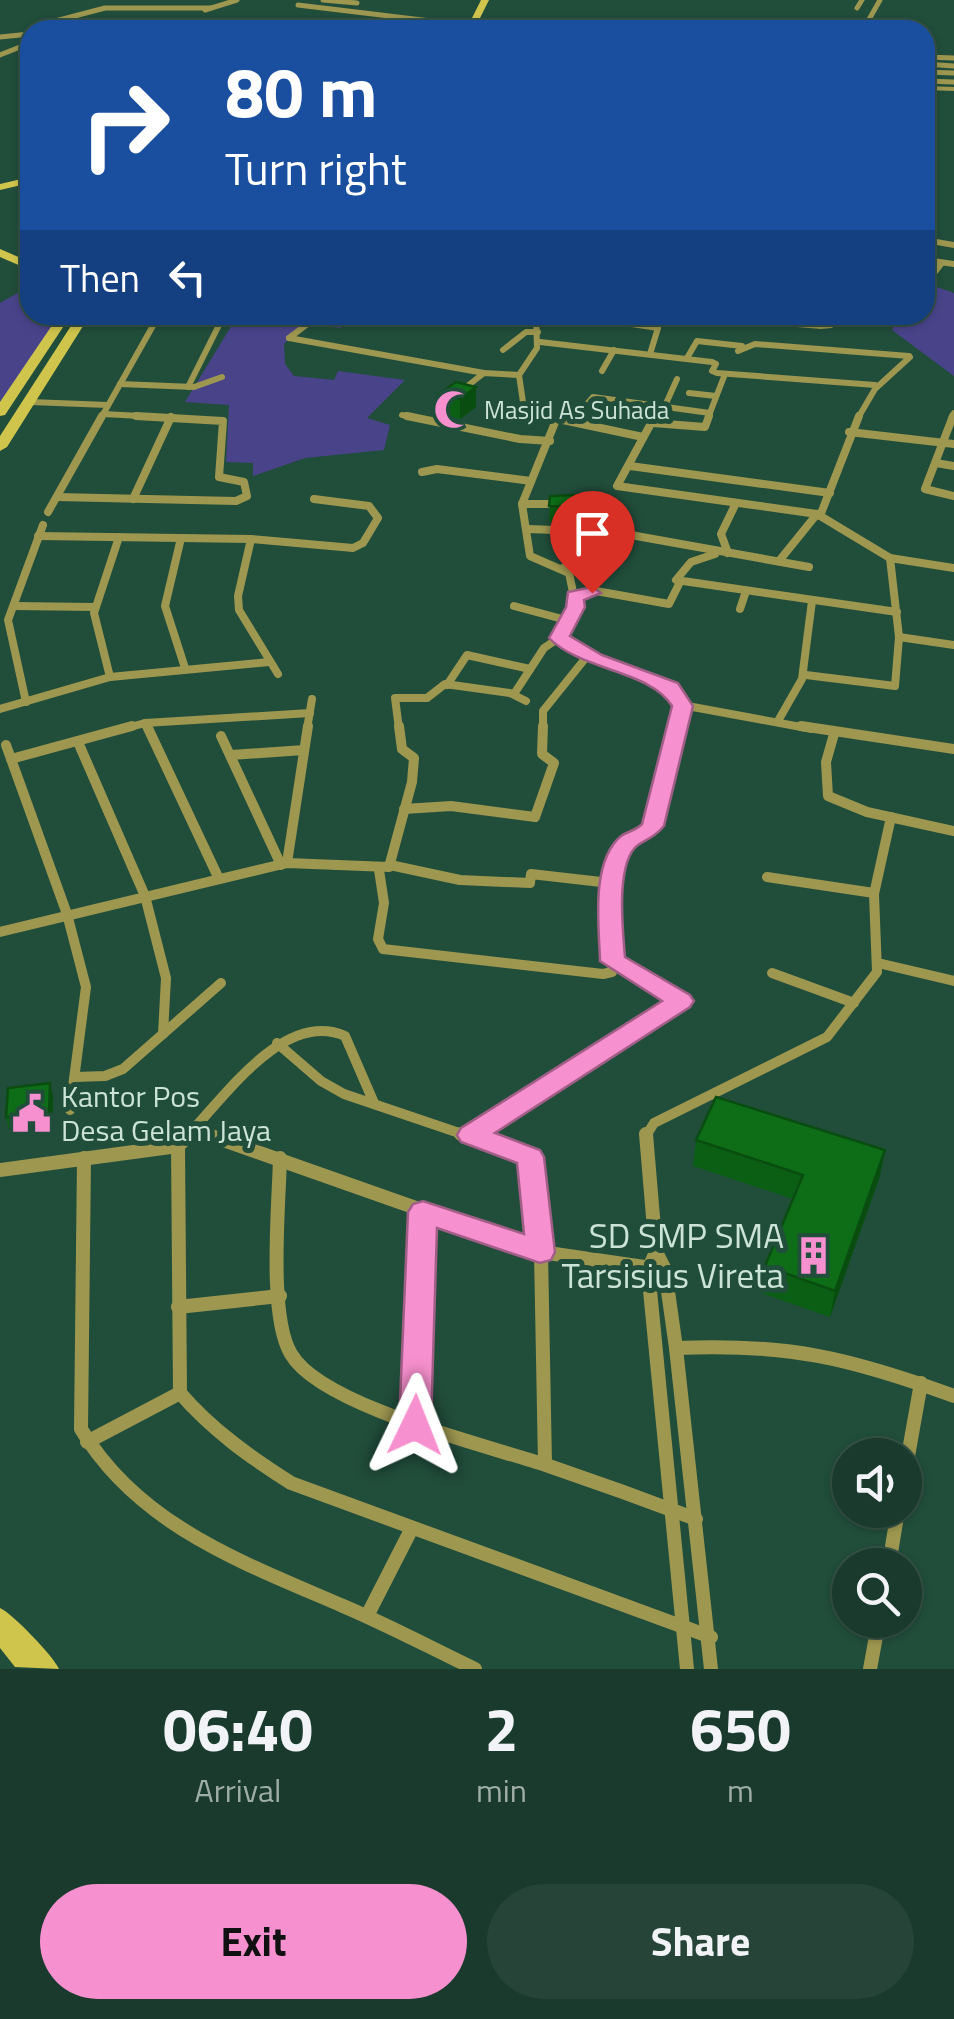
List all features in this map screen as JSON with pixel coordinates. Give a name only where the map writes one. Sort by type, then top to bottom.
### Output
[{"type":"main road","points":[[5,401],[57,325]]},
{"type":"main road","points":[[0,448],[78,325]]},
{"type":"main road","points":[[5,401],[32,397]]},
{"type":"main road","points":[[0,1623],[26,1656],[43,1669]]},
{"type":"street","points":[[140,11],[163,4],[198,12],[237,0]]},
{"type":"street","points":[[323,0],[356,4]]},
{"type":"street","points":[[856,8],[862,0]]},
{"type":"street","points":[[54,20],[78,10],[138,2],[230,2]]},
{"type":"street","points":[[298,6],[408,20]]},
{"type":"street","points":[[935,262],[954,264]]},
{"type":"street","points":[[935,270],[942,263]]},
{"type":"street","points":[[48,512],[153,325]]},
{"type":"street","points":[[188,386],[219,325]]},
{"type":"street","points":[[307,325],[289,340],[461,366],[484,373],[518,375],[533,360],[540,342],[537,325]]},
{"type":"street","points":[[640,325],[659,328],[650,354]]},
{"type":"street","points":[[767,345],[770,325]]},
{"type":"street","points":[[808,325],[831,325]]},
{"type":"street","points":[[818,348],[821,326]]},
{"type":"street","points":[[503,350],[525,332],[538,332]]},
{"type":"street","points":[[688,358],[697,340],[740,348],[767,345],[910,356],[875,385],[849,432],[830,493],[818,515],[778,561]]},
{"type":"street","points":[[540,342],[714,362],[712,371],[725,374],[875,385]]},
{"type":"street","points":[[602,371],[614,350]]},
{"type":"street","points":[[453,397],[484,373]]},
{"type":"street","points":[[653,423],[703,428],[725,374]]},
{"type":"street","points":[[518,375],[524,408],[556,420],[643,436]]},
{"type":"street","points":[[120,384],[188,386],[222,376]]},
{"type":"street","points":[[676,379],[617,486],[818,515],[890,558],[954,568]]},
{"type":"street","points":[[689,393],[716,396]]},
{"type":"street","points":[[32,397],[108,405]]},
{"type":"street","points":[[581,410],[594,397],[710,413]]},
{"type":"street","points":[[422,419],[433,411]]},
{"type":"street","points":[[57,497],[245,499],[245,482],[223,481],[218,477],[224,422],[103,414]]},
{"type":"street","points":[[402,416],[520,439],[550,441]]},
{"type":"street","points":[[132,499],[171,417]]},
{"type":"street","points":[[953,418],[926,489],[954,496]]},
{"type":"street","points":[[556,420],[522,504],[530,556],[562,568],[596,569],[614,532]]},
{"type":"street","points":[[849,432],[954,444]]},
{"type":"street","points":[[936,463],[954,466]]},
{"type":"street","points":[[630,466],[830,493]]},
{"type":"street","points":[[422,472],[437,468],[531,481]]},
{"type":"street","points":[[38,536],[251,539],[353,548],[363,542],[378,518],[369,506],[314,500]]},
{"type":"street","points":[[727,553],[720,534],[736,503]]},
{"type":"street","points":[[522,504],[568,504]]},
{"type":"street","points":[[26,702],[4,620],[14,606],[43,525]]},
{"type":"street","points":[[528,529],[614,532],[810,567]]},
{"type":"street","points":[[110,677],[94,623],[94,607],[119,537]]},
{"type":"street","points":[[181,538],[165,606],[185,668]]},
{"type":"street","points":[[251,539],[238,596],[239,610],[278,674]]},
{"type":"street","points":[[727,553],[695,560],[675,578],[680,582],[897,612]]},
{"type":"street","points":[[806,675],[895,686],[899,638],[890,558]]},
{"type":"street","points":[[514,694],[544,648],[559,638],[576,607],[568,573],[562,568]]},
{"type":"street","points":[[574,596],[596,591],[669,604],[680,582]]},
{"type":"street","points":[[740,610],[746,592]]},
{"type":"street","points":[[778,721],[795,701],[806,675],[812,601]]},
{"type":"street","points":[[14,606],[94,607]]},
{"type":"street","points":[[514,606],[566,620]]},
{"type":"street","points":[[530,669],[467,655],[447,685],[427,698],[394,699],[402,748],[414,758],[404,809],[385,868],[378,939],[383,949],[612,972],[610,884],[630,840],[644,836],[652,826],[682,706],[671,687],[588,655],[559,638]]},
{"type":"street","points":[[899,638],[954,644]]},
{"type":"street","points":[[404,809],[451,806],[535,818],[554,763],[542,754],[543,712],[588,655]]},
{"type":"street","points":[[0,708],[110,677],[269,662]]},
{"type":"street","points":[[447,685],[514,694],[526,702]]},
{"type":"street","points":[[284,864],[312,699]]},
{"type":"street","points":[[682,706],[834,734],[954,750]]},
{"type":"street","points":[[12,759],[146,723],[310,713]]},
{"type":"street","points":[[146,723],[219,879]]},
{"type":"street","points":[[834,734],[826,762],[826,794],[891,817],[954,831]]},
{"type":"street","points":[[221,736],[284,864]]},
{"type":"street","points":[[78,742],[146,896],[166,978],[163,1034]]},
{"type":"street","points":[[6,745],[67,914],[86,987],[70,1110]]},
{"type":"street","points":[[230,755],[304,750]]},
{"type":"street","points":[[687,1669],[672,1510],[653,1179],[646,1134],[650,1127],[826,1037],[854,1003],[877,972],[872,928],[874,894],[890,839],[891,817]]},
{"type":"street","points":[[0,932],[284,864],[385,868],[486,884],[519,886],[530,883],[531,874],[554,874],[610,884]]},
{"type":"street","points":[[768,877],[874,894]]},
{"type":"street","points":[[471,1135],[680,1002],[679,996],[613,961]]},
{"type":"street","points":[[878,963],[954,981]]},
{"type":"street","points":[[772,973],[854,1003]]},
{"type":"street","points":[[75,1078],[105,1076],[124,1068],[222,983]]},
{"type":"street","points":[[374,1104],[349,1041],[330,1030],[278,1043],[178,1146],[180,1392],[233,1448],[291,1483],[711,1638]]},
{"type":"street","points":[[278,1043],[321,1081],[374,1104],[530,1157],[540,1252],[545,1464]]},
{"type":"street","points":[[192,1129],[540,1252],[656,1270]]},
{"type":"street","points":[[0,1170],[178,1146]]},
{"type":"street","points":[[84,1158],[81,1429],[87,1442],[112,1474],[154,1512],[210,1548],[367,1616],[475,1669]]},
{"type":"street","points":[[280,1158],[280,1296],[288,1350],[302,1369],[415,1425],[545,1464],[696,1518]]},
{"type":"street","points":[[415,1425],[423,1212]]},
{"type":"street","points":[[656,1270],[676,1348],[712,1669]]},
{"type":"street","points":[[178,1307],[280,1296]]},
{"type":"street","points":[[676,1348],[761,1346],[794,1350],[864,1364],[954,1396]]},
{"type":"street","points":[[911,1438],[921,1384]]},
{"type":"street","points":[[87,1442],[180,1392]]},
{"type":"street","points":[[367,1616],[412,1528]]},
{"type":"street","points":[[870,1669],[876,1638]]},
{"type":"shaded area","points":[[935,286],[954,293],[954,376],[892,330],[894,325],[935,325]]},
{"type":"shaded area","points":[[20,292],[20,325],[55,325],[0,402],[0,303]]},
{"type":"shaded area","points":[[232,325],[304,325],[284,344],[285,364],[294,376],[334,380],[338,371],[405,380],[367,418],[390,425],[384,450],[305,458],[253,476],[253,463],[226,462],[229,405],[185,402]]},
{"type":"building","points":[[456,382],[476,387],[460,399],[439,394]]},
{"type":"building","points":[[602,494],[601,508],[549,506],[550,496]]},
{"type":"building","points":[[50,1083],[49,1113],[6,1117],[8,1088]]},
{"type":"building","name":"SD SMP SMA Tarsisius Vireta","points":[[716,1097],[885,1150],[835,1291],[765,1266],[803,1175],[696,1140]]},
{"type":"place","name":"Masjid As Suhada","points":[[454,410]]},
{"type":"place","name":"Kantor Pos Desa Gelam Jaya","points":[[31,1113]]},
{"type":"place","name":"SD SMP SMA Tarsisius Vireta","points":[[814,1255]]},
{"type":"route","points":[[415,1425],[423,1212],[540,1252],[532,1160],[521,1151],[471,1135],[681,1001],[679,996],[613,961],[609,892],[622,852],[630,840],[644,836],[652,826],[682,706],[671,687],[595,659],[559,638],[576,607],[574,596],[592,593]]}]
